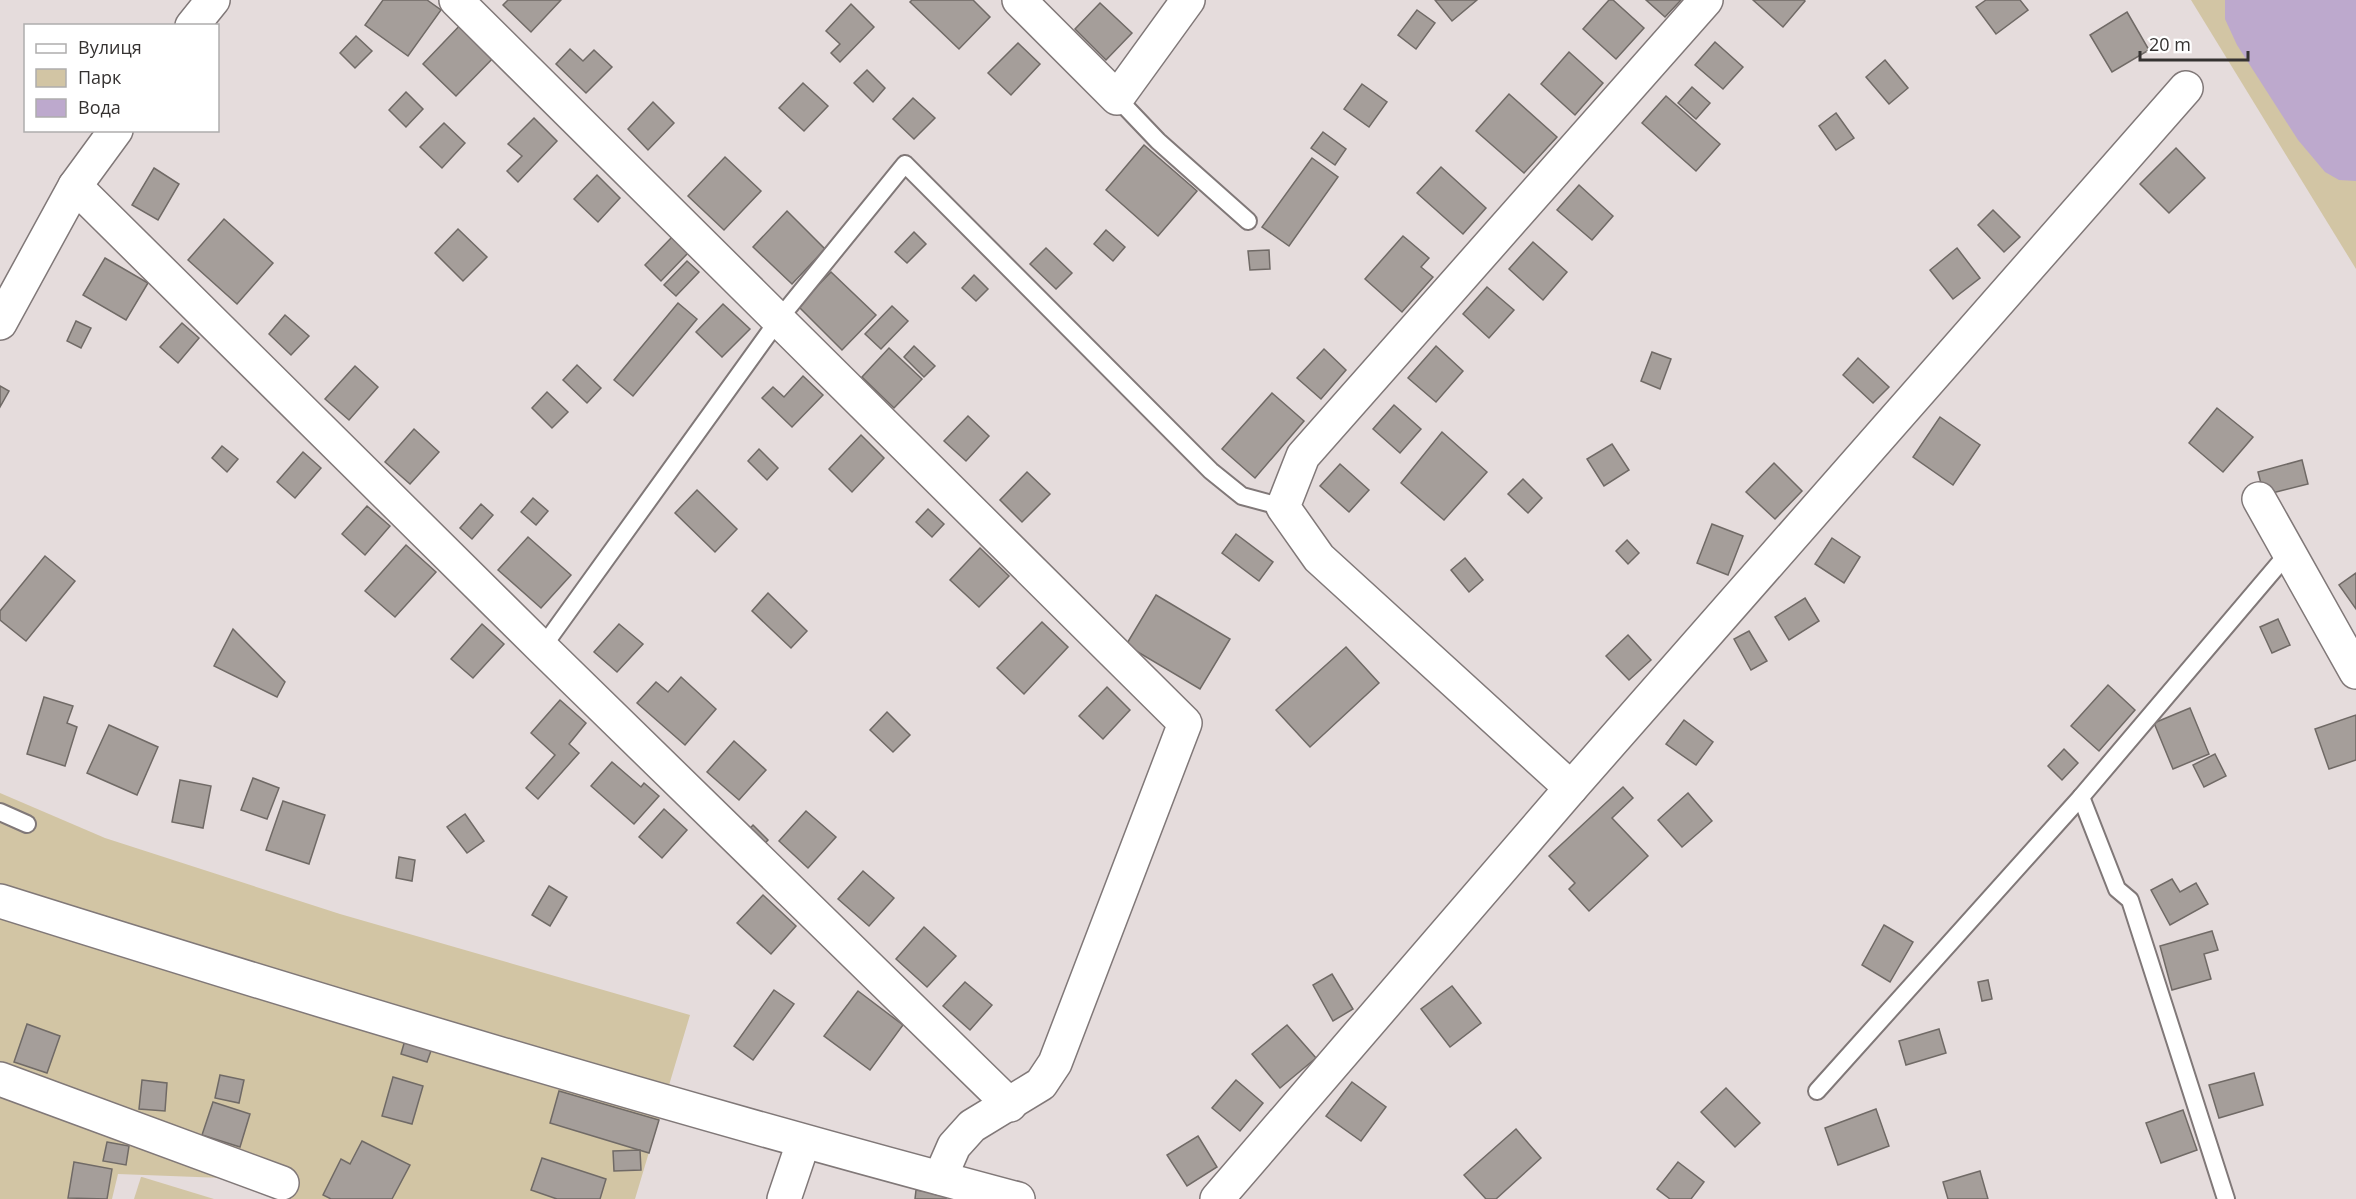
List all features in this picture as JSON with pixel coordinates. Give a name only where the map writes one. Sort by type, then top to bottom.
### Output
[{"type":"street","points":[[194,24],[213,0]]},
{"type":"street","points":[[456,0],[1185,723],[1055,1063],[1041,1084],[1010,1105],[972,1125],[954,1146],[940,1178]]},
{"type":"street","points":[[1019,0],[1118,98],[1188,0]]},
{"type":"street","points":[[1571,788],[1318,558],[1283,507],[1303,456],[1706,0]]},
{"type":"street","points":[[1217,1199],[1571,788],[2186,88]]},
{"type":"street","points":[[0,322],[75,186],[115,132]]},
{"type":"street","points":[[75,186],[542,648],[1010,1105]]},
{"type":"street","points":[[2259,500],[2356,672]]},
{"type":"street","points":[[0,901],[226,972],[803,1143],[1018,1199]]},
{"type":"street","points":[[0,1078],[282,1183]]},
{"type":"street","points":[[784,1199],[803,1143]]},
{"type":"lane","points":[[1118,98],[1158,141],[1248,221]]},
{"type":"lane","points":[[542,648],[779,319],[905,164],[1211,471],[1242,496],[1283,507]]},
{"type":"lane","points":[[1817,1091],[2081,797],[2289,552]]},
{"type":"lane","points":[[2081,797],[2117,889],[2130,900],[2226,1199]]},
{"type":"lane","points":[[0,812],[27,824]]},
{"type":"green space","points":[[2191,0],[2356,0],[2356,269]]},
{"type":"green space","points":[[0,793],[105,838],[340,914],[690,1015],[635,1199],[288,1199],[223,1178],[118,1174],[112,1199],[0,1199]]},
{"type":"green space","points":[[142,1177],[214,1199],[134,1199]]},
{"type":"water","points":[[2225,0],[2356,0],[2356,181],[2339,180],[2325,172],[2298,140],[2237,45],[2225,19]]},
{"type":"building","points":[[383,0],[427,0],[441,10],[408,56],[365,25]]},
{"type":"building","points":[[508,0],[561,0],[531,32],[503,5]]},
{"type":"building","points":[[912,0],[973,0],[990,17],[959,49],[910,2]]},
{"type":"building","points":[[1435,0],[1477,0],[1452,21]]},
{"type":"building","points":[[1609,0],[1613,0],[1644,28],[1616,59],[1583,29]]},
{"type":"building","points":[[1646,0],[1681,0],[1665,17]]},
{"type":"building","points":[[1753,0],[1804,0],[1805,1],[1783,27]]},
{"type":"building","points":[[1986,0],[2020,0],[2028,10],[1996,34],[1976,7]]},
{"type":"building","points":[[1100,3],[1132,33],[1106,60],[1075,29]]},
{"type":"building","points":[[851,4],[874,27],[840,62],[831,53],[840,44],[826,31]]},
{"type":"building","points":[[1417,10],[1435,23],[1416,49],[1398,35]]},
{"type":"building","points":[[2127,12],[2149,50],[2112,72],[2090,35]]},
{"type":"building","points":[[465,20],[499,52],[456,96],[423,64]]},
{"type":"building","points":[[356,36],[372,51],[355,68],[340,53]]},
{"type":"building","points":[[1715,42],[1743,67],[1723,89],[1695,65]]},
{"type":"building","points":[[1018,43],[1040,64],[1011,95],[988,73]]},
{"type":"building","points":[[570,49],[583,61],[594,50],[612,67],[586,93],[556,64]]},
{"type":"building","points":[[1569,52],[1603,83],[1575,115],[1541,84]]},
{"type":"building","points":[[1885,60],[1908,88],[1889,104],[1866,77]]},
{"type":"building","points":[[867,70],[885,88],[873,102],[854,83]]},
{"type":"building","points":[[803,83],[828,106],[804,131],[779,108]]},
{"type":"building","points":[[1362,84],[1387,102],[1369,127],[1344,109]]},
{"type":"building","points":[[1692,87],[1710,103],[1696,119],[1678,103]]},
{"type":"building","points":[[406,92],[423,109],[406,127],[389,110]]},
{"type":"building","points":[[1509,94],[1557,137],[1524,173],[1476,131]]},
{"type":"building","points":[[1666,96],[1720,144],[1696,171],[1642,123]]},
{"type":"building","points":[[913,98],[935,118],[914,139],[893,119]]},
{"type":"building","points":[[653,102],[674,123],[648,150],[628,129]]},
{"type":"building","points":[[1836,113],[1854,138],[1836,150],[1819,126]]},
{"type":"building","points":[[534,118],[557,141],[518,182],[507,171],[522,156],[508,144]]},
{"type":"building","points":[[444,123],[465,143],[442,168],[420,147]]},
{"type":"building","points":[[1323,132],[1346,149],[1335,165],[1311,148]]},
{"type":"building","points":[[1144,145],[1197,191],[1158,236],[1106,190]]},
{"type":"building","points":[[2176,148],[2205,178],[2169,213],[2140,184]]},
{"type":"building","points":[[725,157],[761,191],[724,230],[688,196]]},
{"type":"building","points":[[1312,158],[1338,177],[1289,246],[1262,227]]},
{"type":"building","points":[[1441,167],[1486,208],[1463,234],[1417,193]]},
{"type":"building","points":[[154,168],[179,184],[158,220],[132,205]]},
{"type":"building","points":[[597,175],[620,198],[598,222],[574,199]]},
{"type":"building","points":[[1579,185],[1613,216],[1592,240],[1557,210]]},
{"type":"building","points":[[1993,210],[2020,237],[2004,252],[1978,225]]},
{"type":"building","points":[[787,211],[825,249],[792,284],[753,247]]},
{"type":"building","points":[[224,219],[273,263],[237,304],[188,260]]},
{"type":"building","points":[[458,229],[487,257],[463,281],[435,253]]},
{"type":"building","points":[[1106,230],[1125,247],[1113,261],[1094,244]]},
{"type":"building","points":[[914,232],[926,244],[907,263],[895,252]]},
{"type":"building","points":[[1403,236],[1429,258],[1421,267],[1433,277],[1402,312],[1365,279]]},
{"type":"building","points":[[672,237],[688,253],[661,281],[645,265]]},
{"type":"building","points":[[1533,242],[1567,272],[1543,300],[1509,269]]},
{"type":"building","points":[[1046,248],[1072,273],[1056,289],[1030,264]]},
{"type":"building","points":[[1957,248],[1980,278],[1953,299],[1930,270]]},
{"type":"building","points":[[1269,250],[1270,269],[1250,270],[1248,251]]},
{"type":"building","points":[[105,258],[148,283],[126,320],[83,295]]},
{"type":"building","points":[[687,261],[699,272],[676,296],[664,285]]},
{"type":"building","points":[[831,272],[876,315],[842,350],[798,306]]},
{"type":"building","points":[[974,275],[988,289],[976,301],[962,288]]},
{"type":"building","points":[[1487,287],[1514,310],[1489,338],[1463,314]]},
{"type":"building","points":[[678,303],[697,319],[633,396],[614,380]]},
{"type":"building","points":[[723,304],[750,329],[722,357],[696,332]]},
{"type":"building","points":[[892,306],[908,321],[881,349],[865,334]]},
{"type":"building","points":[[285,315],[309,336],[291,355],[269,334]]},
{"type":"building","points":[[76,321],[91,328],[81,348],[67,341]]},
{"type":"building","points":[[182,323],[199,338],[178,363],[160,347]]},
{"type":"building","points":[[914,346],[935,366],[924,377],[904,357]]},
{"type":"building","points":[[1436,346],[1463,371],[1436,402],[1408,378]]},
{"type":"building","points":[[889,348],[922,379],[894,408],[862,377]]},
{"type":"building","points":[[1324,349],[1346,370],[1321,399],[1297,378]]},
{"type":"building","points":[[1652,352],[1671,359],[1660,389],[1641,381]]},
{"type":"building","points":[[1858,358],[1889,387],[1873,403],[1843,375]]},
{"type":"building","points":[[577,365],[601,388],[587,403],[563,380]]},
{"type":"building","points":[[355,366],[378,387],[349,420],[325,399]]},
{"type":"building","points":[[803,376],[823,395],[792,427],[762,398],[773,387],[784,397]]},
{"type":"building","points":[[0,386],[9,391],[0,407]]},
{"type":"building","points":[[547,392],[568,412],[552,428],[532,408]]},
{"type":"building","points":[[1272,393],[1304,421],[1255,478],[1222,449]]},
{"type":"building","points":[[1394,405],[1421,429],[1400,453],[1373,429]]},
{"type":"building","points":[[2217,408],[2253,437],[2223,472],[2189,443]]},
{"type":"building","points":[[968,416],[989,436],[966,461],[944,441]]},
{"type":"building","points":[[1940,417],[1980,445],[1953,485],[1913,457]]},
{"type":"building","points":[[414,429],[439,452],[410,484],[385,462]]},
{"type":"building","points":[[1442,432],[1487,472],[1444,520],[1401,483]]},
{"type":"building","points":[[861,435],[884,458],[852,492],[829,469]]},
{"type":"building","points":[[1612,444],[1629,470],[1604,486],[1587,459]]},
{"type":"building","points":[[222,446],[238,459],[227,472],[212,458]]},
{"type":"building","points":[[759,449],[778,468],[767,480],[748,461]]},
{"type":"building","points":[[303,452],[321,468],[295,498],[277,482]]},
{"type":"building","points":[[2302,460],[2308,484],[2264,495],[2258,472]]},
{"type":"building","points":[[1774,463],[1802,491],[1775,519],[1746,492]]},
{"type":"building","points":[[1340,464],[1369,490],[1349,512],[1320,486]]},
{"type":"building","points":[[1027,472],[1050,494],[1022,522],[1000,500]]},
{"type":"building","points":[[1523,479],[1542,498],[1528,513],[1508,494]]},
{"type":"building","points":[[697,490],[737,529],[715,552],[675,513]]},
{"type":"building","points":[[533,498],[548,511],[536,525],[521,512]]},
{"type":"building","points":[[481,504],[493,515],[472,539],[460,528]]},
{"type":"building","points":[[367,506],[390,526],[365,555],[342,534]]},
{"type":"building","points":[[928,509],[944,524],[932,537],[916,522]]},
{"type":"building","points":[[1712,524],[1743,536],[1728,575],[1697,563]]},
{"type":"building","points":[[1236,534],[1273,562],[1259,581],[1222,553]]},
{"type":"building","points":[[528,537],[571,575],[541,608],[498,570]]},
{"type":"building","points":[[1832,538],[1860,557],[1844,583],[1815,564]]},
{"type":"building","points":[[1627,540],[1639,553],[1628,564],[1616,551]]},
{"type":"building","points":[[406,545],[436,572],[395,617],[365,591]]},
{"type":"building","points":[[980,548],[1009,576],[979,607],[950,580]]},
{"type":"building","points":[[45,556],[75,581],[26,641],[0,620],[0,611]]},
{"type":"building","points":[[1465,558],[1483,580],[1469,592],[1451,570]]},
{"type":"building","points":[[2356,573],[2356,609],[2339,585]]},
{"type":"building","points":[[768,593],[807,631],[791,648],[752,611]]},
{"type":"building","points":[[1156,595],[1230,639],[1200,689],[1126,645]]},
{"type":"building","points":[[1805,598],[1819,621],[1789,640],[1775,617]]},
{"type":"building","points":[[2278,619],[2290,645],[2272,653],[2260,627]]},
{"type":"building","points":[[1042,622],[1068,647],[1024,694],[997,668]]},
{"type":"building","points":[[482,624],[504,644],[473,678],[451,659]]},
{"type":"building","points":[[619,624],[643,644],[617,672],[594,652]]},
{"type":"building","points":[[233,629],[285,682],[277,697],[214,666]]},
{"type":"building","points":[[1749,631],[1767,661],[1751,670],[1734,639]]},
{"type":"building","points":[[1628,635],[1651,660],[1629,680],[1606,656]]},
{"type":"building","points":[[1346,647],[1379,683],[1310,747],[1276,710]]},
{"type":"building","points":[[681,677],[716,709],[685,745],[637,703],[656,682],[668,692]]},
{"type":"building","points":[[2108,685],[2135,710],[2099,751],[2071,726]]},
{"type":"building","points":[[1107,687],[1130,710],[1103,739],[1079,716]]},
{"type":"building","points":[[44,697],[73,706],[67,723],[77,727],[65,766],[27,754]]},
{"type":"building","points":[[560,700],[586,723],[569,744],[579,753],[538,799],[526,788],[555,755],[531,733]]},
{"type":"building","points":[[2190,708],[2209,754],[2173,769],[2154,723]]},
{"type":"building","points":[[887,712],[910,735],[893,752],[870,730]]},
{"type":"building","points":[[2356,715],[2356,760],[2329,769],[2315,729]]},
{"type":"building","points":[[1684,720],[1713,742],[1696,765],[1666,744]]},
{"type":"building","points":[[109,725],[158,747],[137,795],[87,773]]},
{"type":"building","points":[[734,741],[766,770],[739,800],[707,772]]},
{"type":"building","points":[[2064,749],[2078,763],[2062,780],[2048,766]]},
{"type":"building","points":[[2215,754],[2226,776],[2204,787],[2193,765]]},
{"type":"building","points":[[612,762],[641,787],[644,783],[659,796],[634,824],[591,786]]},
{"type":"building","points":[[253,778],[279,788],[267,819],[241,810]]},
{"type":"building","points":[[180,780],[211,786],[203,828],[172,822]]},
{"type":"building","points":[[1623,787],[1633,798],[1612,818],[1648,856],[1589,911],[1569,889],[1575,883],[1549,856]]},
{"type":"building","points":[[1688,793],[1712,821],[1682,847],[1658,820]]},
{"type":"building","points":[[283,801],[325,815],[309,864],[266,850]]},
{"type":"building","points":[[664,809],[687,830],[662,858],[639,837]]},
{"type":"building","points":[[806,811],[836,837],[808,868],[779,841]]},
{"type":"building","points":[[465,814],[484,841],[467,853],[447,827]]},
{"type":"building","points":[[753,825],[768,840],[759,850],[743,836]]},
{"type":"building","points":[[399,857],[415,860],[412,881],[396,878]]},
{"type":"building","points":[[863,871],[894,898],[869,926],[838,899]]},
{"type":"building","points":[[2172,879],[2180,892],[2196,883],[2208,904],[2170,925],[2151,890]]},
{"type":"building","points":[[549,886],[567,897],[550,926],[532,915]]},
{"type":"building","points":[[763,895],[796,926],[771,954],[737,923]]},
{"type":"building","points":[[1884,925],[1913,942],[1890,982],[1862,965]]},
{"type":"building","points":[[924,927],[956,956],[927,987],[896,959]]},
{"type":"building","points":[[2212,931],[2218,950],[2204,954],[2211,979],[2172,990],[2160,946]]},
{"type":"building","points":[[1332,974],[1353,1009],[1333,1021],[1313,985]]},
{"type":"building","points":[[1988,980],[1992,999],[1982,1001],[1978,982]]},
{"type":"building","points":[[965,982],[992,1005],[970,1030],[943,1006]]},
{"type":"building","points":[[1452,986],[1481,1023],[1450,1047],[1421,1009]]},
{"type":"building","points":[[774,990],[794,1004],[753,1060],[734,1046]]},
{"type":"building","points":[[858,991],[903,1025],[870,1070],[824,1036]]},
{"type":"building","points":[[27,1024],[60,1036],[47,1073],[14,1062]]},
{"type":"building","points":[[1287,1025],[1316,1058],[1280,1088],[1252,1054]]},
{"type":"building","points":[[1939,1029],[1946,1053],[1906,1065],[1899,1041]]},
{"type":"building","points":[[405,1040],[432,1048],[427,1062],[401,1054]]},
{"type":"building","points":[[2254,1073],[2263,1105],[2219,1118],[2209,1085]]},
{"type":"building","points":[[220,1075],[244,1080],[239,1103],[215,1098]]},
{"type":"building","points":[[393,1077],[423,1086],[412,1124],[382,1116]]},
{"type":"building","points":[[142,1080],[167,1083],[165,1111],[139,1109]]},
{"type":"building","points":[[1236,1080],[1263,1103],[1240,1131],[1212,1108]]},
{"type":"building","points":[[1352,1082],[1386,1107],[1361,1141],[1326,1116]]},
{"type":"building","points":[[1726,1088],[1760,1123],[1735,1147],[1701,1112]]},
{"type":"building","points":[[559,1091],[659,1120],[649,1153],[550,1123]]},
{"type":"building","points":[[213,1102],[250,1114],[240,1147],[202,1135]]},
{"type":"building","points":[[1876,1109],[1889,1146],[1838,1165],[1825,1128]]},
{"type":"building","points":[[2183,1110],[2197,1150],[2161,1163],[2146,1123]]},
{"type":"building","points":[[1516,1129],[1541,1158],[1496,1199],[1486,1199],[1464,1175]]},
{"type":"building","points":[[1198,1136],[1217,1167],[1187,1186],[1167,1155]]},
{"type":"building","points":[[362,1141],[410,1165],[392,1199],[331,1199],[323,1195],[341,1159],[350,1164]]},
{"type":"building","points":[[107,1142],[129,1146],[126,1165],[103,1161]]},
{"type":"building","points":[[640,1150],[641,1170],[614,1171],[613,1151]]},
{"type":"building","points":[[542,1158],[606,1179],[600,1199],[557,1199],[531,1190]]},
{"type":"building","points":[[74,1162],[112,1169],[107,1199],[68,1198]]},
{"type":"building","points":[[1678,1162],[1704,1182],[1691,1199],[1670,1199],[1657,1189]]},
{"type":"building","points":[[1980,1171],[1988,1199],[1948,1199],[1943,1182]]},
{"type":"building","points":[[916,1190],[947,1195],[946,1199],[915,1199]]}]
